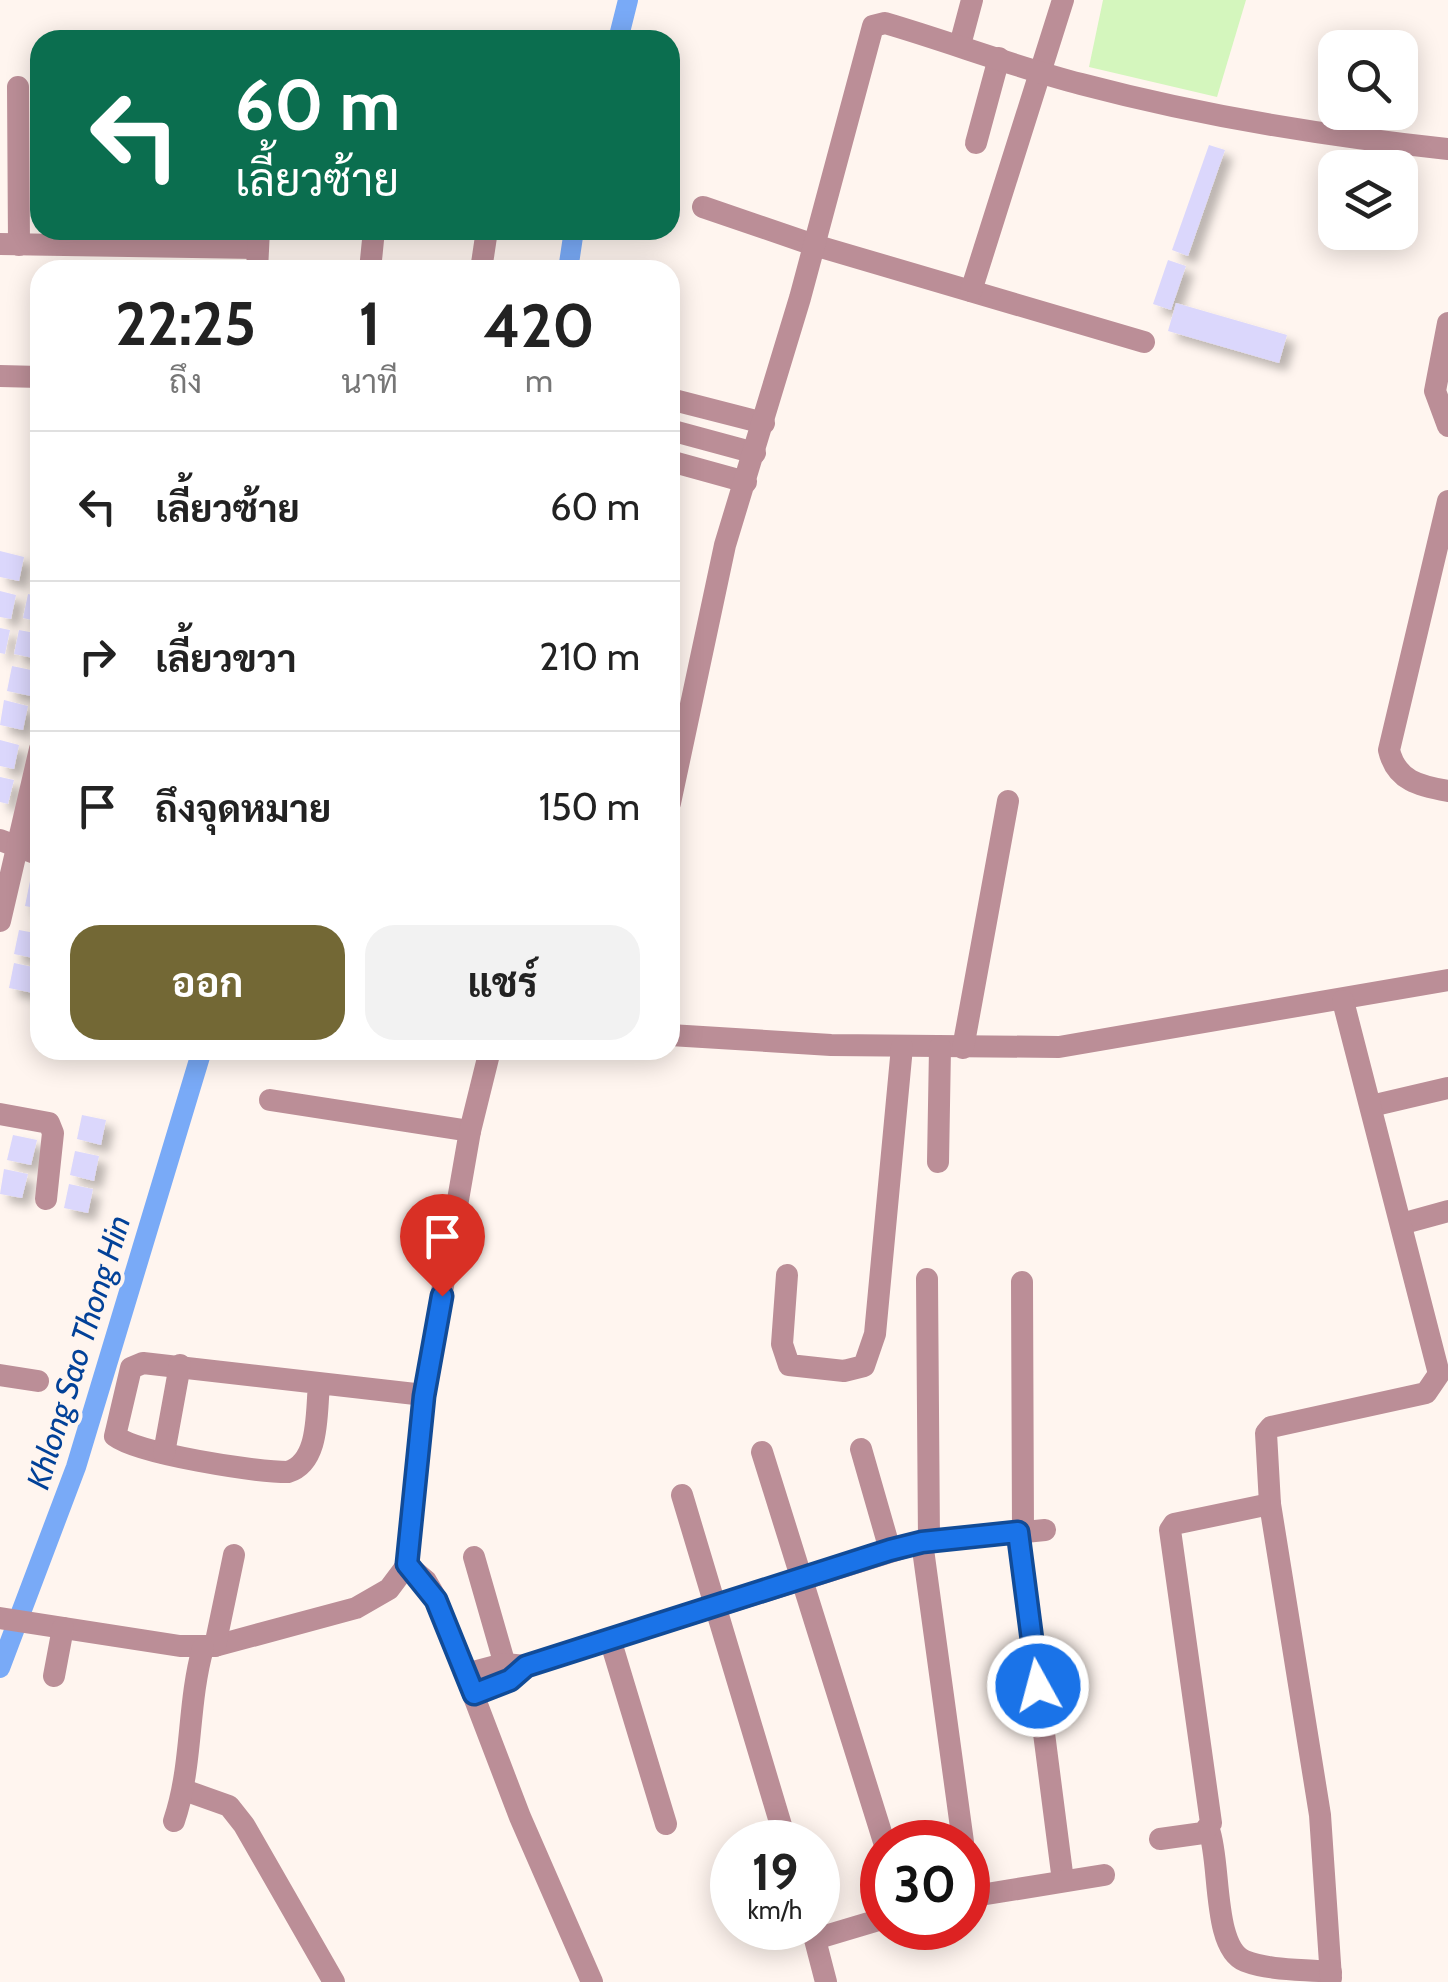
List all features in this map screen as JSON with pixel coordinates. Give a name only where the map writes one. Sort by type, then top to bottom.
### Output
[{"type":"street","points":[[960,44],[972,0]]},
{"type":"street","points":[[972,291],[1063,0]]},
{"type":"street","points":[[680,754],[726,545],[756,453],[873,26],[885,22],[1042,73],[1242,121],[1448,149]]},
{"type":"street","points":[[976,143],[1000,58]]},
{"type":"street","points":[[18,87],[10,245],[101,240]]},
{"type":"street","points":[[703,207],[814,245],[1144,342]]},
{"type":"street","points":[[158,240],[258,250]]},
{"type":"street","points":[[1448,323],[1435,392],[1448,426]]},
{"type":"street","points":[[0,376],[30,377]]},
{"type":"street","points":[[680,402],[764,423]]},
{"type":"street","points":[[680,433],[756,453]]},
{"type":"street","points":[[680,463],[746,482]]},
{"type":"street","points":[[1448,502],[1389,750],[1392,766],[1406,778],[1448,791]]},
{"type":"street","points":[[680,683],[694,686]]},
{"type":"street","points":[[0,921],[9,842],[30,779]]},
{"type":"street","points":[[938,1162],[952,1048],[1008,801]]},
{"type":"street","points":[[680,1036],[902,1047],[1060,1047],[1448,980]]},
{"type":"street","points":[[1270,1504],[1174,1524],[1170,1530],[1209,1798],[1208,1830],[1214,1846],[1225,1939],[1234,1954],[1266,1965],[1331,1975],[1320,1815],[1270,1504],[1265,1444],[1271,1427],[1426,1394],[1439,1374],[1439,1333],[1402,1224],[1343,1001]]},
{"type":"street","points":[[787,1276],[782,1344],[789,1365],[844,1371],[864,1366],[875,1334],[902,1047]]},
{"type":"street","points":[[0,1618],[209,1647],[356,1608],[389,1589],[407,1564],[424,1396],[470,1131],[488,1060]]},
{"type":"street","points":[[1372,1106],[1448,1088]]},
{"type":"street","points":[[270,1100],[470,1131]]},
{"type":"street","points":[[0,1114],[49,1123],[53,1133],[46,1198]]},
{"type":"street","points":[[1402,1224],[1448,1212]]},
{"type":"street","points":[[927,1280],[926,1541],[959,1820]]},
{"type":"street","points":[[1022,1282],[1029,1531],[1063,1881]]},
{"type":"street","points":[[320,1386],[312,1447],[297,1469],[277,1472],[164,1453],[132,1446],[115,1436],[130,1368],[143,1363],[424,1396]]},
{"type":"street","points":[[164,1453],[180,1365]]},
{"type":"street","points":[[0,1375],[38,1381]]},
{"type":"street","points":[[861,1450],[890,1550]]},
{"type":"street","points":[[762,1452],[877,1820]]},
{"type":"street","points":[[682,1496],[779,1820]]},
{"type":"street","points":[[470,1684],[803,1581],[890,1550],[926,1541],[1029,1531]]},
{"type":"street","points":[[174,1821],[184,1790],[188,1711],[234,1555]]},
{"type":"street","points":[[474,1557],[513,1670]]},
{"type":"street","points":[[407,1564],[436,1600],[520,1817],[592,1982]]},
{"type":"street","points":[[54,1676],[63,1628]]},
{"type":"street","points":[[610,1639],[666,1824]]},
{"type":"street","points":[[184,1790],[229,1806],[237,1816],[334,1982]]},
{"type":"street","points":[[1160,1839],[1208,1830]]},
{"type":"street","points":[[990,1888],[1104,1875]]},
{"type":"street","points":[[818,1950],[826,1982]]},
{"type":"green space","points":[[1103,0],[1246,0],[1217,97],[1089,67]]},
{"type":"building","points":[[1209,145],[1225,150],[1188,256],[1172,250]]},
{"type":"building","points":[[1168,260],[1186,266],[1171,310],[1153,304]]},
{"type":"building","points":[[1176,303],[1287,335],[1279,363],[1168,331]]},
{"type":"building","points":[[0,551],[24,557],[19,581],[0,577]]},
{"type":"building","points":[[0,591],[16,595],[11,619],[0,617]]},
{"type":"building","points":[[28,594],[30,594],[30,620],[23,618]]},
{"type":"building","points":[[0,628],[10,630],[5,654],[0,653]]},
{"type":"building","points":[[19,630],[30,632],[30,657],[14,654]]},
{"type":"building","points":[[12,666],[30,670],[30,696],[7,691]]},
{"type":"building","points":[[4,700],[28,706],[23,730],[0,725]]},
{"type":"building","points":[[0,740],[19,745],[14,769],[0,766]]},
{"type":"building","points":[[0,777],[14,780],[8,804],[0,802]]},
{"type":"building","points":[[30,881],[30,907],[25,906]]},
{"type":"building","points":[[19,930],[30,932],[30,957],[14,954]]},
{"type":"building","points":[[14,963],[30,966],[30,992],[9,988]]},
{"type":"building","points":[[82,1115],[106,1120],[101,1145],[77,1139]]},
{"type":"building","points":[[13,1135],[37,1140],[31,1165],[7,1160]]},
{"type":"building","points":[[75,1151],[99,1156],[94,1181],[70,1175]]},
{"type":"building","points":[[4,1169],[28,1174],[22,1198],[0,1194]]},
{"type":"building","points":[[69,1184],[93,1189],[88,1213],[64,1208]]},
{"type":"waterway","name":"Khlong Sao Thong Hin","points":[[620,30],[628,0]]},
{"type":"waterway","name":"Khlong Sao Thong Hin","points":[[570,260],[572,240]]},
{"type":"waterway","name":"Khlong Sao Thong Hin","points":[[0,1668],[76,1467],[199,1060]]},
{"type":"route","points":[[442,1296],[424,1396],[407,1564],[426,1582],[436,1600],[474,1694],[510,1680],[526,1666],[803,1581],[890,1550],[922,1542],[1018,1532],[1038,1686]]}]
